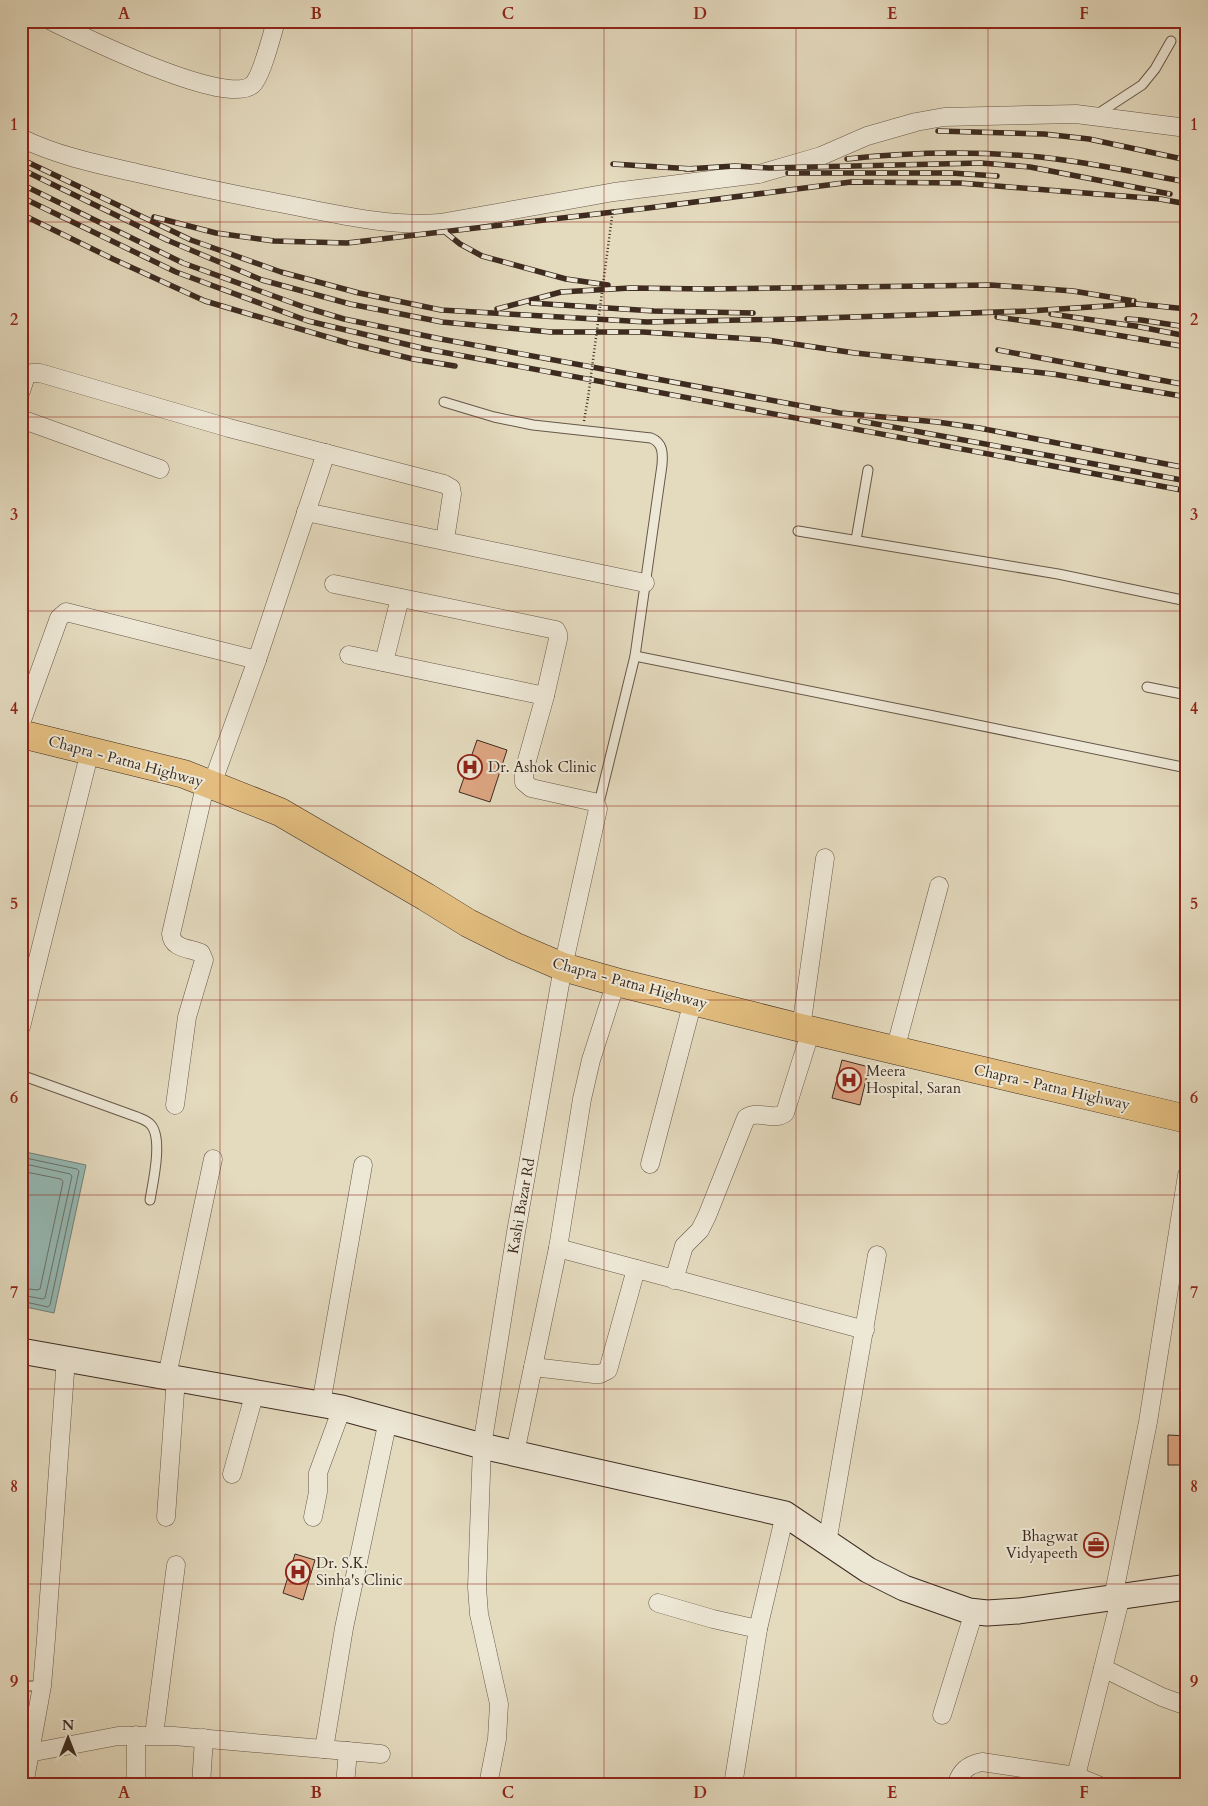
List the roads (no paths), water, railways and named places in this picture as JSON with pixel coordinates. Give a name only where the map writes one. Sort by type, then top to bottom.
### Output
[{"type":"highway","name":"Chapra - Patna Highway","points":[[21,734],[184,774],[280,812],[468,923],[514,946],[563,967],[806,1029],[1187,1119]]},
{"type":"street","points":[[51,21],[130,59],[154,68],[193,80],[236,89],[250,87],[258,77],[276,21]]},
{"type":"street","points":[[21,138],[45,150],[85,161],[217,191],[379,221],[417,224],[440,223],[614,192],[759,174],[821,156],[867,136],[916,122],[944,117],[1076,114],[1187,128]]},
{"type":"street","points":[[21,391],[26,376],[32,373],[40,373],[229,428],[448,485],[452,494],[445,540]]},
{"type":"street","points":[[21,419],[160,469]]},
{"type":"street","points":[[175,1105],[187,1017],[204,960],[201,953],[174,943],[171,939],[171,934],[209,783],[257,660],[326,452]]},
{"type":"street","points":[[306,512],[645,583]]},
{"type":"street","points":[[334,584],[556,630],[558,639],[545,696],[524,771],[524,782],[531,788],[594,802],[598,806]]},
{"type":"street","points":[[384,662],[400,598]]},
{"type":"street","points":[[21,722],[59,618],[66,612],[257,660]]},
{"type":"street","points":[[349,655],[545,696]]},
{"type":"street","points":[[21,1027],[90,751]]},
{"type":"street","name":"Kashi Bazar Rd","points":[[488,1785],[496,1739],[499,1704],[479,1614],[477,1587],[482,1446],[516,1232],[563,967],[597,820],[598,806]]},
{"type":"street","points":[[674,1280],[684,1246],[700,1230],[707,1216],[746,1118],[754,1114],[780,1116],[785,1112],[806,1029],[826,858]]},
{"type":"street","points":[[895,1050],[939,886]]},
{"type":"street","points":[[515,1453],[558,1248],[582,1099],[591,1060],[616,982]]},
{"type":"street","points":[[650,1164],[694,1001]]},
{"type":"street","points":[[166,1518],[172,1377],[213,1159]]},
{"type":"street","points":[[313,1517],[318,1492],[318,1473],[331,1406],[363,1165]]},
{"type":"street","points":[[1076,1776],[1103,1668],[1117,1597],[1148,1422],[1187,1176]]},
{"type":"street","points":[[558,1248],[865,1330]]},
{"type":"street","points":[[828,1543],[877,1255]]},
{"type":"street","points":[[533,1367],[594,1374],[600,1374],[608,1370],[636,1269]]},
{"type":"street","points":[[21,1351],[331,1406],[482,1446],[785,1514],[868,1570],[904,1588],[940,1602],[974,1612],[1019,1611],[1187,1587]]},
{"type":"street","points":[[24,1785],[42,1686],[66,1358]]},
{"type":"street","points":[[232,1474],[255,1392]]},
{"type":"street","points":[[324,1749],[350,1598],[388,1420]]},
{"type":"street","points":[[732,1785],[758,1629],[785,1514]]},
{"type":"street","points":[[154,1735],[176,1564]]},
{"type":"street","points":[[658,1603],[713,1619],[758,1629]]},
{"type":"street","points":[[942,1715],[974,1612]]},
{"type":"street","points":[[1103,1668],[1162,1697],[1187,1706]]},
{"type":"street","points":[[136,1735],[136,1785]]},
{"type":"street","points":[[30,1753],[102,1739],[154,1735],[381,1754]]},
{"type":"street","points":[[200,1785],[204,1738]]},
{"type":"street","points":[[345,1785],[348,1751]]},
{"type":"street","points":[[956,1785],[959,1776],[968,1766],[982,1762],[1076,1776],[1098,1785]]},
{"type":"lane","points":[[1094,116],[1142,85],[1155,69],[1171,41]]},
{"type":"lane","points":[[444,402],[515,422],[651,438],[657,440],[662,450],[662,465],[635,656],[598,806]]},
{"type":"lane","points":[[856,540],[868,470]]},
{"type":"lane","points":[[798,531],[1058,574],[1187,601]]},
{"type":"lane","points":[[635,656],[1187,768]]},
{"type":"lane","points":[[1147,687],[1187,694]]},
{"type":"lane","points":[[21,1075],[137,1117],[151,1125],[156,1137],[157,1147],[150,1200]]},
{"type":"lane","points":[[21,1686],[42,1686]]},
{"type":"water","points":[[21,1151],[86,1165],[54,1313],[21,1306]]},
{"type":"railway","points":[[938,131],[1044,134],[1089,139],[1187,160]]},
{"type":"railway","points":[[847,159],[944,153],[1016,155],[1077,162],[1187,182]]},
{"type":"railway","points":[[21,159],[191,240],[281,272],[359,293],[441,310],[647,322],[1029,311],[1137,304],[1187,309]]},
{"type":"railway","points":[[686,169],[735,166],[769,168],[981,163],[1030,167],[1170,194]]},
{"type":"railway","points":[[613,164],[693,169]]},
{"type":"railway","points":[[21,169],[167,240],[262,280],[350,304],[442,322],[551,332],[643,332],[767,340],[855,353],[1053,374],[1187,397]]},
{"type":"railway","points":[[788,173],[951,173],[997,176]]},
{"type":"railway","points":[[154,217],[216,233],[274,241],[347,243],[851,182],[960,183],[1160,199],[1187,204]]},
{"type":"railway","points":[[21,184],[183,263],[304,307],[344,319],[441,339],[840,413],[979,428],[1187,468]]},
{"type":"railway","points":[[21,197],[176,272],[308,321],[426,349],[1187,491]]},
{"type":"railway","points":[[21,214],[205,301],[351,344],[413,359],[455,366]]},
{"type":"railway","points":[[445,232],[460,244],[482,256],[566,279],[608,285]]},
{"type":"railway","points":[[497,309],[561,292],[630,288],[709,289],[991,285],[1073,291],[1134,301]]},
{"type":"railway","points":[[531,303],[654,311],[753,313]]},
{"type":"railway","points":[[1051,314],[1135,326],[1187,336]]},
{"type":"railway","points":[[997,317],[1187,347]]},
{"type":"railway","points":[[1127,319],[1187,327]]},
{"type":"railway","points":[[998,350],[1187,385]]},
{"type":"railway","points":[[860,421],[1187,481]]},
{"type":"place","name":"Dr. Ashok Clinic","points":[[470,767]]},
{"type":"place","name":"Meera Hospital, Saran","points":[[849,1080]]},
{"type":"place","name":"Bhagwat Vidyapeeth","points":[[1096,1545]]},
{"type":"place","name":"Dr. S.K. Sinha's Clinic","points":[[298,1572]]}]
